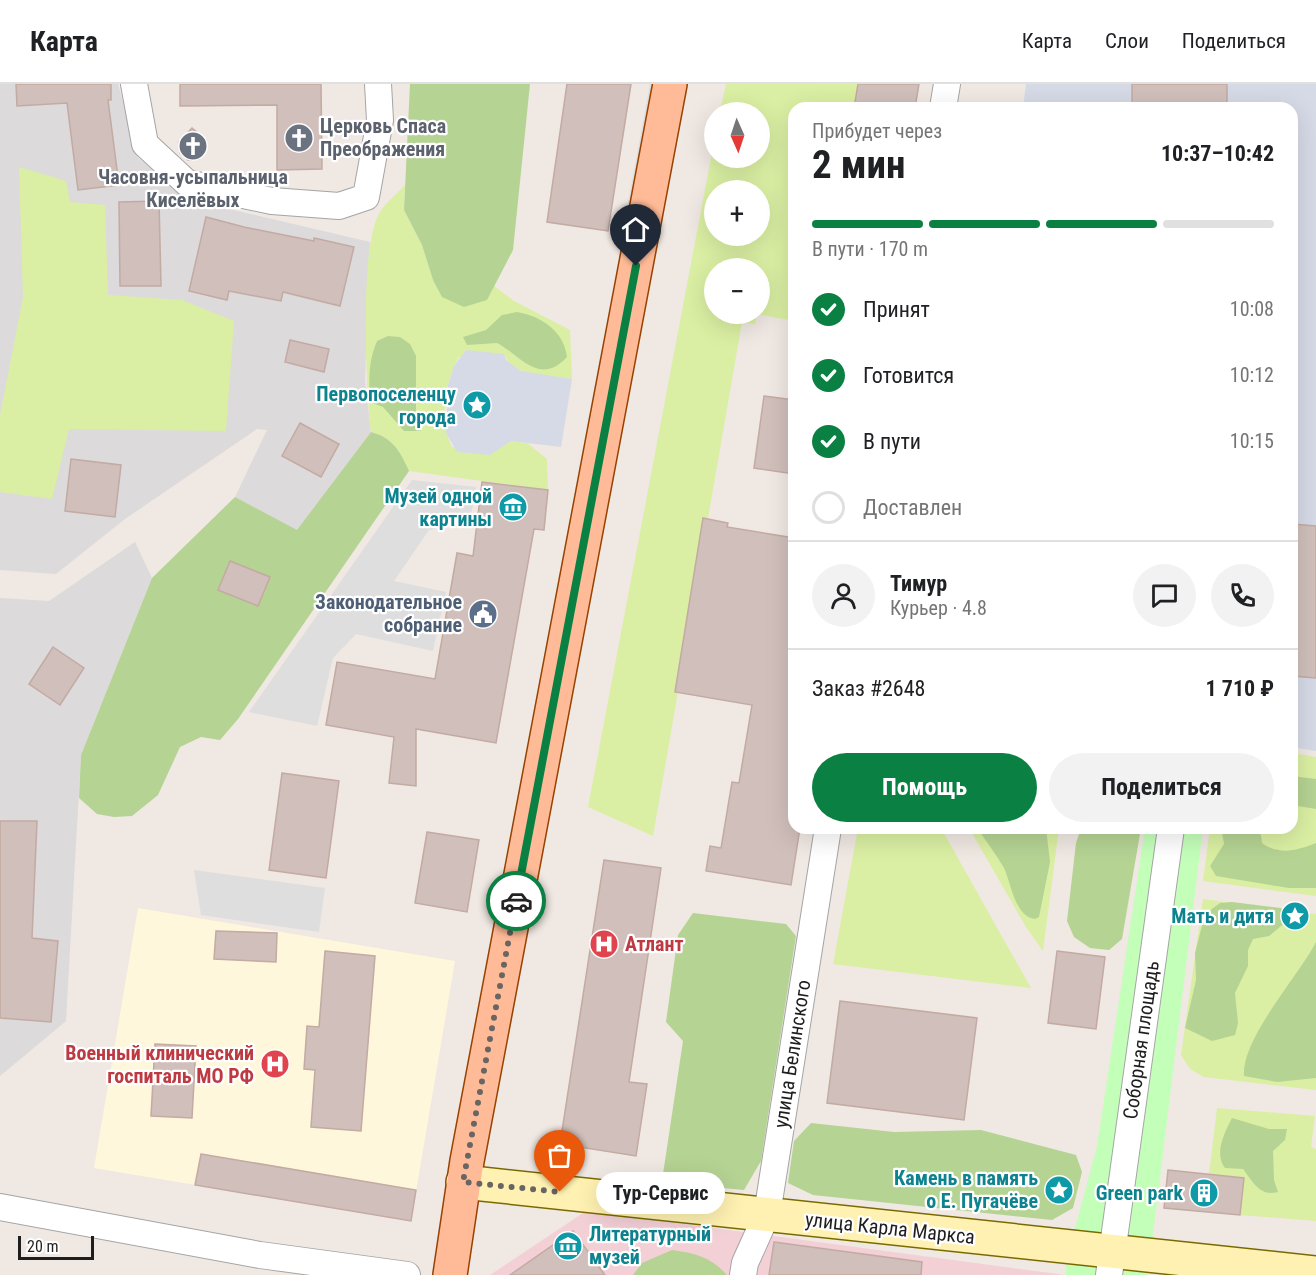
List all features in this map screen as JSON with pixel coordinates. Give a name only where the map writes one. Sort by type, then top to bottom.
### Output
[{"type":"main road","points":[[450,1275],[463,1182],[670,84]]},
{"type":"main road","name":"улица Карла Маркса","points":[[463,1182],[767,1214],[1110,1263],[1316,1274]]},
{"type":"street","points":[[134,84],[145,144],[187,183],[272,201],[339,206],[366,197],[380,120],[378,84]]},
{"type":"street","points":[[944,102],[947,84]]},
{"type":"street","name":"улица Белинского","points":[[743,1275],[745,1263],[767,1214],[827,834]]},
{"type":"street","name":"Соборная площадь","points":[[1110,1263],[1170,834]]},
{"type":"street","points":[[0,1207],[260,1255],[407,1275]]},
{"type":"shaded area","points":[[0,84],[118,84],[138,158],[191,200],[370,242],[365,381],[371,432],[297,531],[235,497],[267,430],[257,429],[125,519],[56,574],[0,570]]},
{"type":"shaded area","points":[[650,84],[670,84],[644,222],[625,219]]},
{"type":"shaded area","points":[[1026,84],[1316,84],[1316,751],[1298,748],[1298,102],[1024,102]]},
{"type":"shaded area","points":[[466,350],[504,354],[506,360],[521,371],[572,379],[561,447],[511,441],[490,455],[457,452],[446,433],[448,385],[454,366]]},
{"type":"shaded area","points":[[412,480],[476,487],[470,521],[429,530],[394,581],[446,592],[433,651],[356,634],[333,658],[317,726],[249,712]]},
{"type":"shaded area","points":[[135,542],[152,578],[81,755],[66,1021],[0,1076],[0,598],[49,601]]},
{"type":"shaded area","points":[[194,870],[325,888],[319,932],[201,915]]},
{"type":"shaded area","name":"Военный клинический госпиталь МО РФ","points":[[138,908],[455,961],[411,1221],[94,1168]]},
{"type":"shaded area","points":[[586,1211],[1065,1275],[490,1275]]},
{"type":"green space","points":[[410,84],[530,84],[513,250],[487,300],[464,307],[442,297],[433,280],[422,245],[404,210]]},
{"type":"green space","points":[[726,84],[858,84],[855,102],[788,102],[788,320],[770,317],[770,258],[704,258],[704,324],[742,324],[653,836],[588,807],[704,195],[704,246],[770,246],[770,180],[707,180],[709,168],[770,168],[770,102],[722,102]]},
{"type":"green space","points":[[19,167],[66,181],[70,202],[105,205],[108,295],[182,300],[234,321],[226,431],[69,429],[52,499],[0,492],[0,415],[23,297]]},
{"type":"green space","points":[[405,185],[404,210],[422,245],[433,280],[487,300],[494,286],[514,301],[570,330],[572,379],[524,372],[515,368],[504,354],[459,357],[450,378],[445,401],[446,425],[452,447],[495,450],[511,441],[527,443],[547,459],[548,490],[409,471],[394,446],[385,438],[371,432],[366,352],[369,254],[373,229],[380,212]]},
{"type":"green space","points":[[517,312],[535,317],[550,326],[561,340],[567,357],[557,366],[539,369],[530,366],[497,343],[467,345],[463,337],[486,330],[502,315]]},
{"type":"green space","points":[[388,336],[400,337],[410,344],[416,356],[416,415],[421,431],[404,431],[383,407],[370,402],[369,378],[372,356],[377,341]]},
{"type":"green space","points":[[371,432],[385,438],[395,446],[409,471],[238,719],[220,740],[201,737],[180,747],[158,795],[132,816],[114,817],[97,814],[79,798],[81,755],[152,578],[235,497],[297,530]]},
{"type":"green space","points":[[1298,754],[1316,757],[1316,896],[1203,881],[1209,834],[1298,834]]},
{"type":"green space","points":[[1298,777],[1316,779],[1316,809],[1298,806]]},
{"type":"green space","points":[[857,834],[944,834],[1031,988],[833,964]]},
{"type":"green space","points":[[972,834],[1058,834],[1043,951],[1026,927]]},
{"type":"green space","points":[[981,834],[1047,834],[1050,862],[1039,917],[1035,919],[1028,917],[1018,906],[1004,868]]},
{"type":"green space","points":[[1079,834],[1140,834],[1122,939],[1109,950],[1090,948],[1074,937],[1067,921]]},
{"type":"green space","points":[[1144,834],[1202,834],[1148,1275],[1065,1275],[1068,1255],[1097,1146]]},
{"type":"green space","points":[[1222,834],[1261,834],[1262,843],[1282,851],[1296,850],[1316,843],[1316,888],[1289,888],[1216,876],[1210,866],[1224,844]]},
{"type":"green space","points":[[1203,899],[1316,914],[1316,1090],[1204,1077],[1190,1069],[1181,1055]]},
{"type":"green space","points":[[1232,902],[1281,908],[1287,914],[1287,921],[1269,936],[1253,939],[1248,950],[1248,966],[1235,993],[1238,1023],[1235,1035],[1212,1041],[1185,1028],[1196,980],[1195,953],[1205,914],[1220,903]]},
{"type":"green space","points":[[693,913],[786,924],[796,936],[761,1161],[744,1190],[670,1183],[663,1174],[683,1041],[666,1022],[678,935]]},
{"type":"green space","points":[[1316,942],[1316,1078],[1277,1082],[1244,1076],[1245,1061],[1251,1044]]},
{"type":"green space","points":[[1217,1108],[1315,1116],[1311,1147],[1316,1149],[1316,1221],[1240,1215],[1244,1178],[1209,1174]]},
{"type":"green space","points":[[1232,1118],[1269,1129],[1287,1129],[1285,1140],[1273,1151],[1274,1180],[1278,1192],[1262,1190],[1243,1169],[1225,1168],[1220,1150]]},
{"type":"green space","points":[[811,1123],[894,1132],[981,1130],[1076,1155],[1082,1172],[1073,1208],[1052,1220],[813,1195],[788,1183],[794,1141]]},
{"type":"green space","points":[[672,1250],[702,1257],[715,1264],[727,1275],[633,1275],[642,1263]]},
{"type":"building","points":[[16,84],[111,84],[111,100],[108,100],[119,185],[78,190],[67,103],[17,106]]},
{"type":"building","name":"Церковь Спаса Преображения","points":[[180,84],[321,84],[322,169],[277,170],[277,105],[180,106]]},
{"type":"building","points":[[567,84],[631,84],[608,231],[547,222]]},
{"type":"building","points":[[858,84],[919,84],[916,102],[855,102]]},
{"type":"building","points":[[1132,84],[1227,84],[1227,102],[1132,102]]},
{"type":"building","name":"Часовня-усыпальница Киселёвых","points":[[192,128],[206,140],[206,151],[199,159],[188,160],[180,153],[179,142]]},
{"type":"building","points":[[159,201],[161,286],[120,286],[119,202]]},
{"type":"building","points":[[206,217],[244,227],[354,247],[340,306],[283,292],[281,301],[229,291],[227,300],[189,291]]},
{"type":"building","points":[[290,340],[329,349],[324,372],[285,362]]},
{"type":"building","points":[[764,396],[788,399],[788,473],[754,468]]},
{"type":"building","points":[[300,423],[339,444],[321,477],[282,456]]},
{"type":"building","points":[[71,459],[121,465],[115,517],[65,511]]},
{"type":"building","name":"Законодательное собрание","points":[[482,482],[548,490],[544,530],[534,529],[496,743],[416,729],[416,786],[389,783],[394,737],[326,725],[337,662],[435,679],[457,553],[473,556]]},
{"type":"building","points":[[703,518],[728,523],[727,527],[788,537],[788,834],[799,834],[791,885],[706,871],[710,846],[721,848],[732,782],[739,783],[752,705],[675,692]]},
{"type":"building","points":[[1298,524],[1316,526],[1316,678],[1298,676]]},
{"type":"building","points":[[230,561],[270,577],[258,606],[218,590]]},
{"type":"building","points":[[53,647],[84,668],[60,705],[29,684]]},
{"type":"building","points":[[282,773],[339,781],[326,878],[269,870]]},
{"type":"building","points":[[0,821],[37,821],[32,938],[58,941],[51,1022],[0,1018]]},
{"type":"building","points":[[427,832],[479,840],[467,912],[415,903]]},
{"type":"building","points":[[604,860],[661,868],[629,1082],[647,1084],[636,1156],[560,1144]]},
{"type":"building","points":[[216,931],[277,933],[276,962],[214,959]]},
{"type":"building","points":[[325,951],[375,956],[361,1131],[311,1127],[315,1070],[304,1069],[307,1026],[319,1027]]},
{"type":"building","points":[[1057,951],[1105,957],[1096,1029],[1048,1023]]},
{"type":"building","points":[[840,1001],[977,1018],[964,1120],[827,1103]]},
{"type":"building","points":[[155,1044],[196,1046],[192,1118],[151,1116]]},
{"type":"building","points":[[201,1154],[416,1190],[411,1221],[195,1185]]},
{"type":"building","name":"Green park","points":[[1168,1170],[1244,1178],[1240,1215],[1164,1208]]},
{"type":"building","name":"Литературный музей","points":[[573,1231],[605,1275],[510,1275]]},
{"type":"building","points":[[774,1242],[922,1262],[921,1275],[769,1275]]},
{"type":"way so far","points":[[516,901],[463,1182],[560,1192]]},
{"type":"place","name":"Церковь Спаса Преображения","points":[[299,138]]},
{"type":"place","name":"Часовня-усыпальница Киселёвых","points":[[193,146]]},
{"type":"place","name":"Первопоселенцу города","points":[[477,405]]},
{"type":"place","name":"Музей одной картины","points":[[513,507]]},
{"type":"place","name":"Законодательное собрание","points":[[483,614]]},
{"type":"place","name":"Мать и дитя","points":[[1295,916]]},
{"type":"place","name":"Атлант","points":[[604,944]]},
{"type":"place","name":"Военный клинический госпиталь МО РФ","points":[[275,1064]]},
{"type":"place","name":"Камень в память о Е. Пугачёве","points":[[1059,1190]]},
{"type":"place","name":"Тур-Сервис","points":[[560,1192]]},
{"type":"place","name":"Green park","points":[[1204,1193]]},
{"type":"place","name":"Литературный музей","points":[[568,1246]]},
{"type":"route","points":[[516,901],[636,266]]}]
